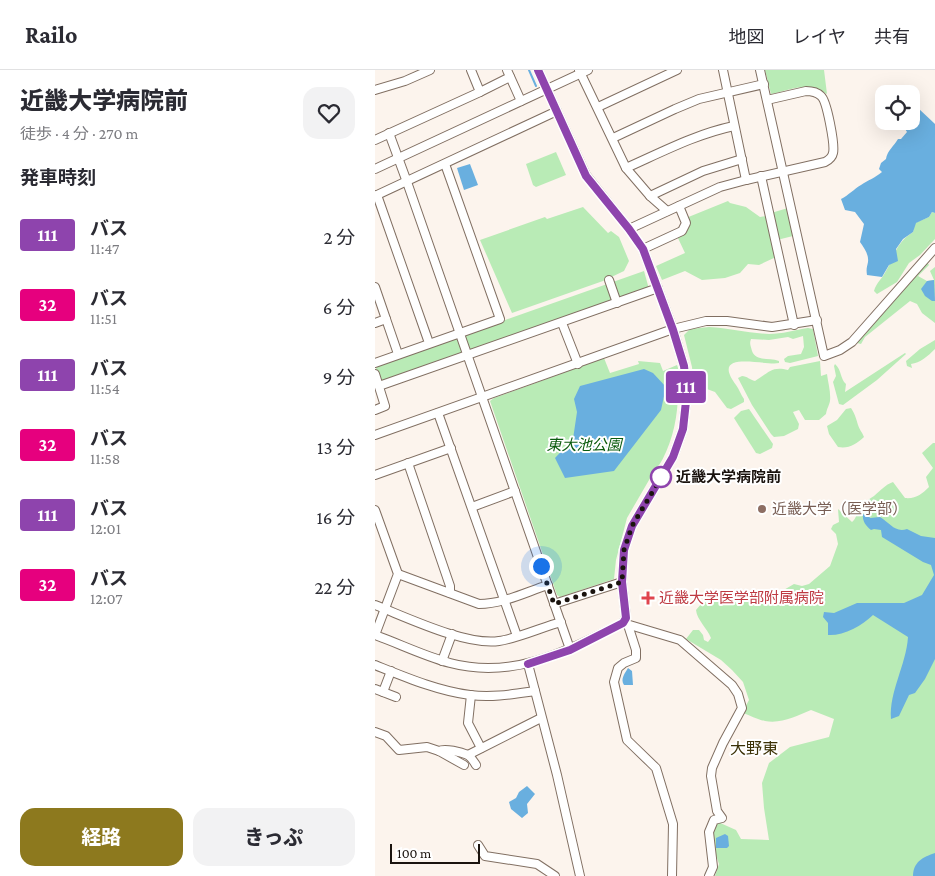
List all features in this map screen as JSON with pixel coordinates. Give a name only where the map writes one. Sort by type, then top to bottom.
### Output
[{"type":"street","points":[[375,90],[405,81],[430,70]]},
{"type":"street","points":[[471,70],[480,92]]},
{"type":"street","points":[[538,70],[586,176],[643,249],[673,330],[684,366],[687,392],[683,429],[673,457],[632,526],[624,550],[622,582],[625,624],[636,650],[636,658],[623,663],[618,668],[614,682],[627,740],[656,768],[673,824],[672,876]]},
{"type":"street","points":[[598,107],[677,70]]},
{"type":"street","points":[[723,70],[747,180]]},
{"type":"street","points":[[760,70],[825,356],[840,350],[852,342],[935,248]]},
{"type":"street","points":[[375,170],[583,71],[626,168],[650,196],[667,212]]},
{"type":"street","points":[[375,140],[480,92],[508,74],[521,101]]},
{"type":"street","points":[[613,138],[699,99],[764,84]]},
{"type":"street","points":[[629,229],[720,187],[825,162],[831,158],[834,150],[827,107],[823,96],[812,91],[767,100]]},
{"type":"street","points":[[429,343],[376,196],[557,111]]},
{"type":"street","points":[[626,168],[692,138],[717,129],[734,126]]},
{"type":"street","points":[[389,133],[570,650]]},
{"type":"street","points":[[650,196],[703,171],[742,159]]},
{"type":"street","points":[[375,363],[500,318],[445,164]]},
{"type":"street","points":[[761,176],[794,325]]},
{"type":"street","points":[[643,249],[682,231],[686,223],[679,206]]},
{"type":"street","points":[[609,280],[617,303]]},
{"type":"street","points":[[375,286],[398,354]]},
{"type":"street","points":[[379,386],[658,288]]},
{"type":"street","points":[[375,322],[386,319]]},
{"type":"street","points":[[375,435],[673,330],[706,321],[727,321],[772,327],[817,320]]},
{"type":"street","points":[[562,323],[578,364]]},
{"type":"street","points":[[375,374],[385,406],[375,410]]},
{"type":"street","points":[[438,413],[517,636]]},
{"type":"street","points":[[375,475],[451,448]]},
{"type":"street","points":[[408,464],[450,586],[450,593]]},
{"type":"street","points":[[472,507],[515,491]]},
{"type":"street","points":[[375,510],[398,574],[375,635],[442,661],[479,669],[504,668],[528,664],[570,650],[625,624],[680,640],[732,685],[738,694],[742,708],[712,768],[711,776],[717,811],[722,818],[714,820],[709,832],[713,867],[709,876]]},
{"type":"street","points":[[398,574],[479,604],[504,600],[548,585]]},
{"type":"street","points":[[554,604],[622,582]]},
{"type":"street","points":[[375,605],[476,641],[499,641],[561,622]]},
{"type":"street","points":[[442,661],[452,634]]},
{"type":"street","points":[[528,664],[557,775],[580,876]]},
{"type":"street","points":[[375,665],[433,686],[471,695],[505,696],[535,692]]},
{"type":"street","points":[[391,671],[379,691],[396,697]]},
{"type":"street","points":[[471,695],[468,723],[481,748]]},
{"type":"street","points":[[467,755],[541,718]]},
{"type":"street","points":[[375,732],[386,736],[399,750],[427,747],[439,751],[464,765]]},
{"type":"street","points":[[439,751],[443,749],[467,755],[476,765]]},
{"type":"street","points":[[477,845],[485,856],[537,864],[555,876]]},
{"type":"green space","points":[[765,70],[824,70],[827,94],[812,88],[799,87],[771,94]]},
{"type":"green space","points":[[556,152],[566,175],[536,187],[533,185],[526,164]]},
{"type":"green space","points":[[728,201],[746,207],[760,217],[766,216],[776,257],[759,265],[748,264],[740,273],[725,278],[702,280],[685,271],[662,280],[656,266],[685,253],[677,236],[686,231],[689,224],[686,218]]},
{"type":"green space","points":[[583,207],[608,233],[611,231],[619,237],[629,261],[624,271],[603,281],[512,313],[480,240],[545,217],[547,219]]},
{"type":"green space","points":[[788,208],[793,236],[777,240],[771,213]]},
{"type":"green space","points":[[932,212],[935,213],[935,239],[920,255],[909,263],[897,282],[877,294],[874,291],[875,288],[899,245],[913,232],[915,223],[929,217]]},
{"type":"green space","points":[[927,262],[929,265],[918,276],[927,281],[934,280],[930,271],[935,267],[935,323],[922,313],[917,304],[910,301],[865,337],[861,344],[857,343],[857,339]]},
{"type":"green space","points":[[644,271],[649,289],[384,382],[379,380],[376,369],[377,365]]},
{"type":"green space","points":[[709,327],[769,334],[808,328],[813,329],[818,356],[790,363],[785,362],[784,359],[788,356],[801,354],[804,347],[803,336],[793,339],[788,337],[769,340],[751,339],[752,351],[757,357],[779,361],[779,363],[742,362],[734,363],[729,367],[729,374],[744,402],[731,409],[727,408],[715,392],[696,385],[693,379],[684,335],[690,329]]},
{"type":"green space","points":[[935,340],[935,349],[927,357],[911,364],[912,368],[907,366],[906,361],[920,349]]},
{"type":"green space","points":[[905,353],[877,380],[843,405],[839,404],[833,382],[836,376],[835,364],[846,384],[845,392]]},
{"type":"green space","name":"東大池公園","points":[[604,358],[610,373],[639,364],[638,361],[660,363],[663,371],[677,365],[677,411],[673,432],[663,459],[627,518],[616,560],[614,579],[560,597],[557,595],[490,401]]},
{"type":"green space","points":[[820,361],[821,376],[827,374],[830,391],[830,401],[826,414],[819,420],[805,420],[799,410],[793,412],[799,424],[798,429],[784,436],[774,437],[752,405],[738,378],[744,376],[755,381],[774,370],[788,370],[790,367]]},
{"type":"green space","points":[[851,408],[864,437],[852,445],[838,447],[829,434],[827,426],[837,420],[846,409]]},
{"type":"green space","points":[[749,409],[773,444],[772,448],[760,454],[756,453],[734,418],[741,411]]},
{"type":"green space","points":[[935,443],[935,876],[715,876],[719,864],[714,849],[712,832],[718,822],[736,830],[741,839],[769,840],[762,783],[769,763],[790,747],[829,737],[834,719],[811,710],[789,719],[771,722],[742,713],[749,700],[743,682],[721,660],[686,639],[693,630],[699,630],[704,640],[708,642],[711,638],[698,617],[696,610],[702,603],[713,596],[728,603],[736,599],[746,602],[755,598],[763,602],[794,584],[802,586],[809,584],[830,566],[838,544],[836,534],[831,529],[833,525],[839,522],[838,509],[852,522],[864,502],[893,482],[905,498],[916,497],[921,494],[929,487],[926,477],[933,468],[922,453]]},
{"type":"water","points":[[920,110],[935,124],[935,213],[932,212],[929,217],[916,223],[913,232],[903,239],[896,249],[898,261],[889,265],[882,277],[867,275],[868,256],[860,242],[864,224],[855,212],[845,210],[841,199],[882,172],[879,169],[881,163],[886,159],[889,151],[898,139],[901,139],[907,132],[906,130],[920,130]]},
{"type":"water","points":[[470,164],[478,185],[464,190],[457,168]]},
{"type":"water","points":[[934,280],[935,301],[932,301],[925,296],[921,289],[927,281]]},
{"type":"water","points":[[644,369],[653,373],[666,387],[661,410],[614,471],[565,478],[555,458],[573,439],[577,412],[574,399],[580,386]]},
{"type":"water","points":[[863,514],[868,515],[870,518],[880,517],[899,530],[907,529],[921,536],[935,538],[935,659],[925,679],[915,693],[909,695],[899,716],[891,719],[895,688],[907,648],[908,637],[873,615],[852,630],[828,635],[828,623],[823,617],[824,612],[834,613],[857,603],[904,603],[922,595],[934,575],[931,565],[882,537],[881,530],[871,530],[864,521]]},
{"type":"water","points":[[628,668],[632,671],[633,685],[624,685],[623,683],[623,676]]},
{"type":"water","points":[[527,786],[535,794],[527,804],[528,813],[522,818],[511,809],[509,802],[516,798],[519,792]]},
{"type":"water","points":[[725,834],[728,836],[729,846],[727,848],[716,848],[716,838]]},
{"type":"water","points":[[935,853],[935,876],[913,876],[913,871],[919,861]]},
{"type":"waterway","points":[[529,70],[536,86]]},
{"type":"bus line","name":"111","points":[[528,664],[570,650],[623,623],[626,618],[622,582],[624,550],[632,526],[673,457],[683,429],[687,392],[684,366],[673,330],[643,249],[586,176],[538,70]]},
{"type":"place","name":"近畿大学病院前","points":[[661,477]]},
{"type":"place","name":"近畿大学（医学部）","points":[[762,509]]},
{"type":"place","name":"近畿大学医学部附属病院","points":[[648,598]]},
{"type":"district","name":"大野東","points":[[754,748]]},
{"type":"route","points":[[541,566],[554,604],[622,582],[624,550],[632,526],[665,471],[661,477]]}]
